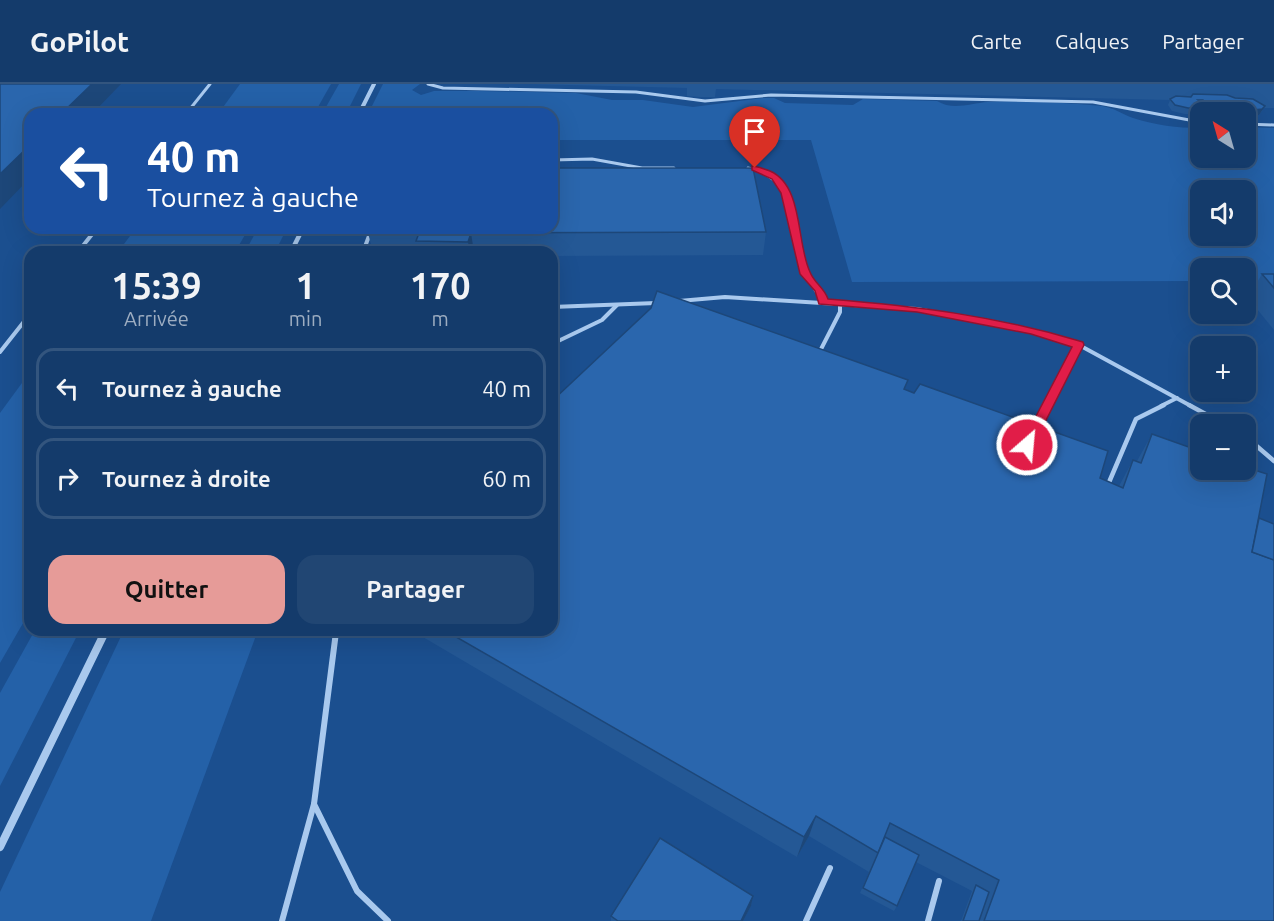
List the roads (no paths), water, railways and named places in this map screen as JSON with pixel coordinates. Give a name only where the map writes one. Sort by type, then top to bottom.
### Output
[{"type":"street","points":[[362,108],[374,84]]},
{"type":"street","points":[[0,847],[103,636]]},
{"type":"lane","points":[[191,108],[210,84]]},
{"type":"lane","points":[[428,84],[442,88],[636,92],[705,101],[771,95],[1094,102],[1190,120]]},
{"type":"lane","points":[[1256,124],[1274,125]]},
{"type":"lane","points":[[558,160],[592,159],[642,168],[676,168]]},
{"type":"lane","points":[[744,168],[755,168],[775,177],[786,192],[805,274],[820,291],[823,302]]},
{"type":"lane","points":[[83,246],[92,234]]},
{"type":"lane","points":[[671,302],[725,297],[917,309],[1033,331],[1078,345],[1206,414]]},
{"type":"lane","points":[[558,307],[660,303]]},
{"type":"lane","points":[[816,359],[840,312],[840,303]]},
{"type":"lane","points":[[558,341],[602,320],[617,305]]},
{"type":"lane","points":[[0,352],[24,322]]},
{"type":"lane","points":[[1032,434],[1078,345]]},
{"type":"lane","points":[[1104,494],[1136,419],[1177,398]]},
{"type":"lane","points":[[1256,444],[1274,461]]},
{"type":"lane","points":[[282,921],[314,804],[335,636]]},
{"type":"lane","points":[[314,804],[357,891],[388,921]]},
{"type":"lane","points":[[807,921],[830,868]]},
{"type":"lane","points":[[928,921],[939,881]]}]
